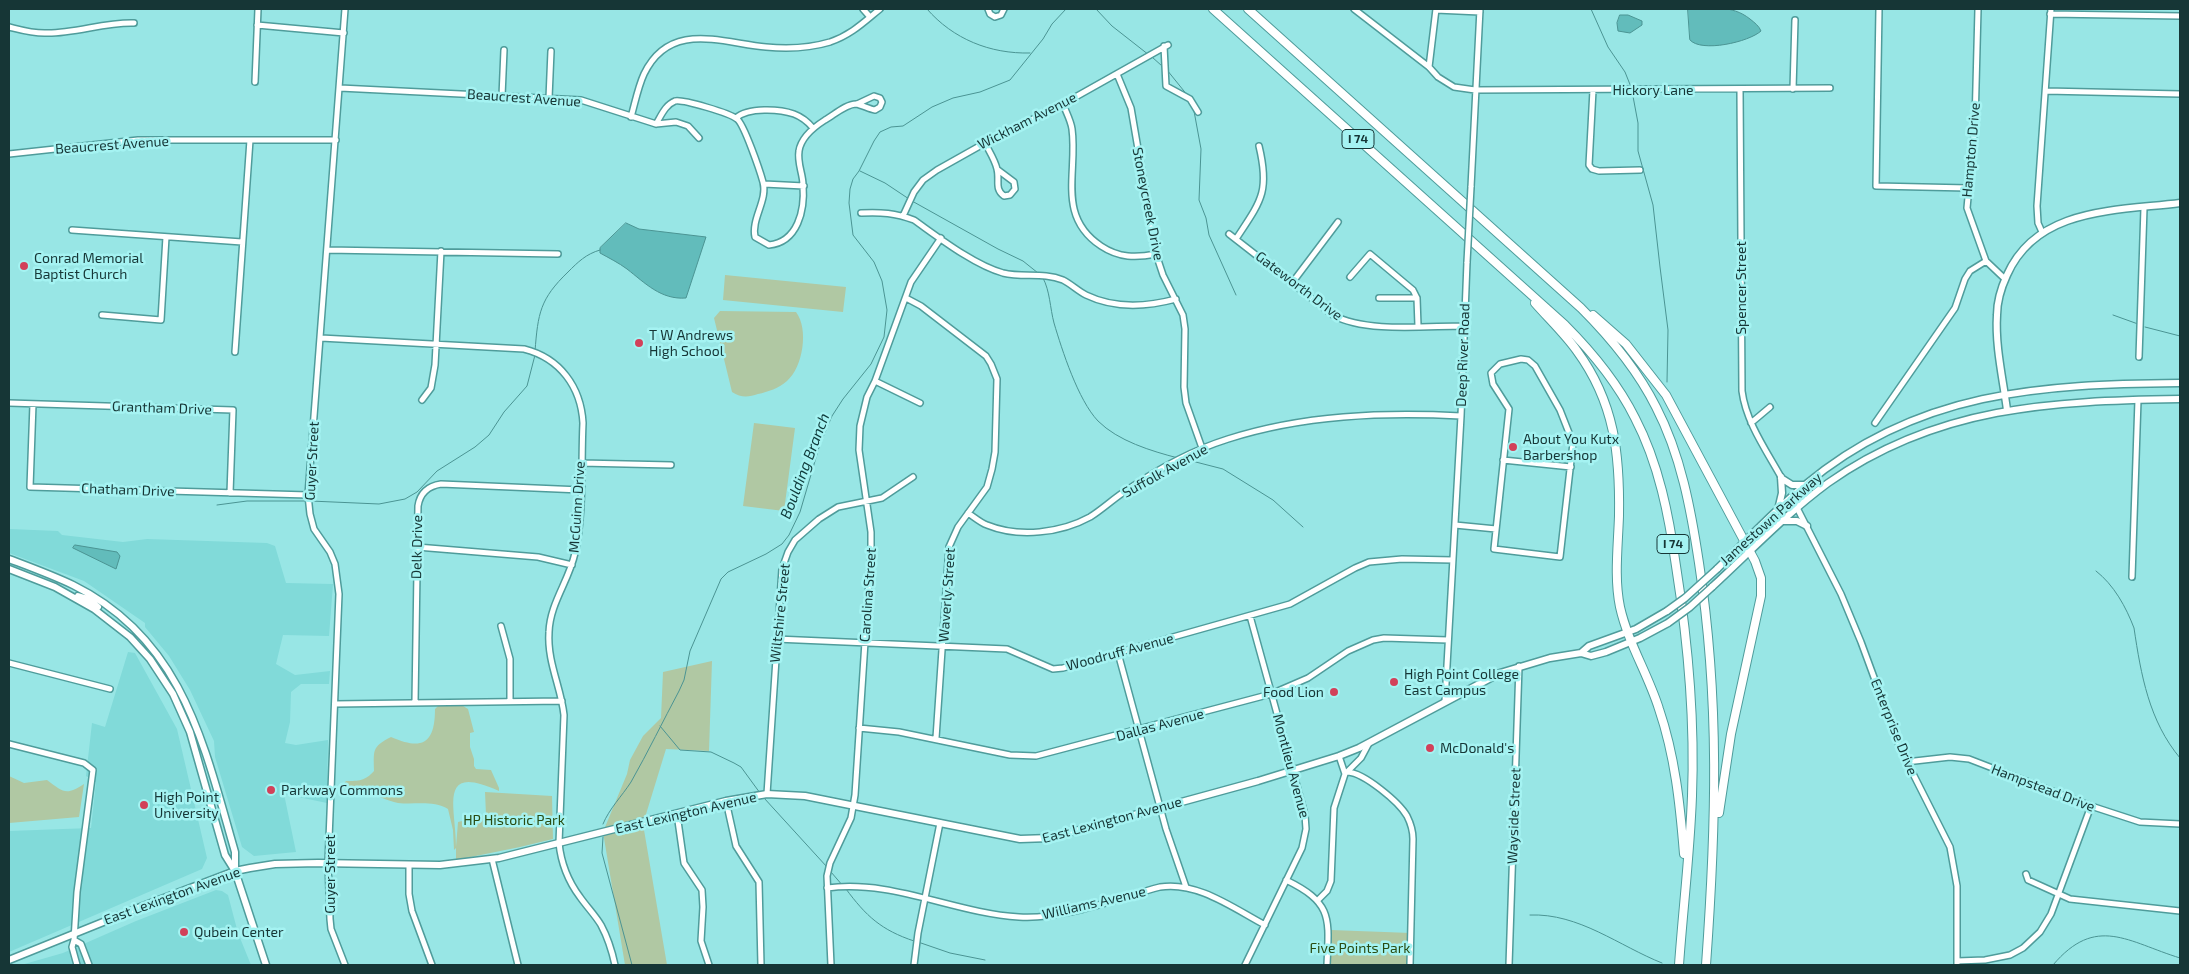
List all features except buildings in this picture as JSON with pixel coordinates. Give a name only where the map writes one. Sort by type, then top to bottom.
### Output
[{"type":"highway","name":"I 74","points":[[1213,9],[1565,325],[1600,362],[1632,411],[1655,466],[1675,559],[1688,664],[1692,769],[1690,822],[1679,965]]},
{"type":"highway","name":"I 74","points":[[1248,9],[1568,296],[1606,334],[1639,377],[1664,425],[1682,476],[1698,555],[1711,662],[1715,742],[1714,850],[1706,965]]},
{"type":"highway","points":[[1503,269],[1576,350],[1595,379],[1608,410],[1619,464],[1618,589],[1620,606],[1631,642],[1655,697],[1672,755],[1680,802],[1685,875]]},
{"type":"highway","points":[[1568,296],[1616,333],[1653,376],[1678,416],[1760,572],[1761,589],[1729,743],[1714,850]]},
{"type":"main road","points":[[2007,410],[1996,314],[2005,279],[2018,256],[2042,232],[2062,221],[2082,216],[2180,203]]},
{"type":"main road","name":"Jamestown Parkway","points":[[1581,653],[1589,646],[1628,632],[1667,611],[1685,598],[1805,485],[1849,454],[1899,426],[1948,408],[2005,393],[2072,386],[2180,383]]},
{"type":"main road","name":"Jamestown Parkway","points":[[1445,701],[1492,676],[1519,666],[1581,653],[1592,656],[1631,642],[1668,622],[1690,607],[1798,508],[1842,474],[1889,448],[1953,423],[2007,410],[2073,403],[2180,399]]},
{"type":"main road","points":[[1780,477],[1792,485],[1805,485]]},
{"type":"main road","points":[[1778,510],[1782,493],[1780,477]]},
{"type":"main road","points":[[1782,521],[1797,522],[1807,526]]},
{"type":"main road","points":[[9,559],[74,585],[131,626],[157,656],[182,691],[201,738],[235,852],[235,871]]},
{"type":"main road","points":[[9,569],[67,593],[88,599],[124,626],[131,626]]},
{"type":"main road","points":[[67,593],[94,609],[130,637],[150,659],[173,694],[190,732],[225,855],[235,871],[266,965]]},
{"type":"main road","points":[[130,637],[135,636],[147,651],[157,656]]},
{"type":"main road","name":"East Lexington Avenue","points":[[9,960],[74,937],[235,871],[271,864],[328,863],[409,866],[465,863],[492,859],[726,802],[767,794],[792,794],[1020,838],[1037,840],[1050,838],[1339,756],[1369,743],[1445,701]]},
{"type":"street","points":[[255,82],[258,9]]},
{"type":"street","name":"Guyer Street","points":[[345,9],[308,495],[314,529],[330,552],[338,579],[328,863],[330,919],[345,965]]},
{"type":"street","points":[[863,9],[870,17]]},
{"type":"street","points":[[631,117],[641,82],[648,68],[660,52],[677,42],[703,37],[766,47],[810,46],[830,42],[848,35],[880,9]]},
{"type":"street","points":[[988,9],[990,14],[995,17],[1001,15],[1004,9]]},
{"type":"street","name":"Hickory Lane","points":[[1354,9],[1438,77],[1454,87],[1475,90],[1830,88]]},
{"type":"street","points":[[1879,9],[1876,186],[1968,188]]},
{"type":"street","name":"Hampton Drive","points":[[1978,9],[1975,124],[1968,188],[1968,213],[1986,261],[2005,279]]},
{"type":"street","points":[[1429,68],[1436,10],[1480,10]]},
{"type":"street","name":"Deep River Road","points":[[1445,701],[1461,416],[1480,10]]},
{"type":"street","points":[[2042,232],[2038,223],[2037,206],[2050,11],[2180,16]]},
{"type":"street","points":[[1793,89],[1795,20]]},
{"type":"street","points":[[9,26],[29,32],[48,34],[108,24],[134,23]]},
{"type":"street","points":[[257,25],[344,32]]},
{"type":"street","name":"Wickham Avenue","points":[[903,216],[914,192],[923,180],[943,166],[985,142],[1063,104],[1166,46],[1166,86],[1190,99],[1198,112]]},
{"type":"street","points":[[502,96],[504,50]]},
{"type":"street","points":[[549,98],[551,51]]},
{"type":"street","name":"Stoneycreek Drive","points":[[1117,74],[1131,108],[1156,254],[1163,275],[1183,315],[1185,329],[1184,387],[1186,403],[1202,448]]},
{"type":"street","name":"Beaucrest Avenue","points":[[340,88],[549,98],[593,103],[656,124],[676,122],[688,126],[699,138]]},
{"type":"street","points":[[1593,90],[1589,165],[1592,169],[1599,171],[1640,170]]},
{"type":"street","name":"Spencer Street","points":[[1740,90],[1742,383],[1745,406],[1751,423],[1780,477]]},
{"type":"street","points":[[2046,91],[2180,94]]},
{"type":"street","points":[[656,124],[669,105],[682,100],[736,118],[742,126],[764,184],[760,209],[753,228],[755,237],[762,243],[769,245],[782,242],[790,236],[799,223],[804,186],[799,152],[803,141],[813,128],[844,108],[857,104]]},
{"type":"street","points":[[1063,104],[1072,128],[1071,200],[1081,226],[1097,243],[1116,254],[1138,258],[1156,254]]},
{"type":"street","points":[[736,118],[750,112],[784,112],[802,118],[813,128]]},
{"type":"street","name":"Beaucrest Avenue","points":[[9,154],[138,140],[336,140]]},
{"type":"street","points":[[235,352],[250,140]]},
{"type":"street","points":[[985,142],[998,170],[1014,182],[1014,189],[1010,195],[1004,196],[997,187],[998,170]]},
{"type":"street","points":[[1236,239],[1257,207],[1264,191],[1264,170],[1259,146]]},
{"type":"street","points":[[764,184],[804,186]]},
{"type":"street","points":[[2139,357],[2144,208]]},
{"type":"street","points":[[862,213],[883,211],[903,216],[914,220],[988,267],[1004,273],[1056,278],[1065,281],[1084,294],[1115,305],[1157,304],[1176,300]]},
{"type":"street","points":[[1292,283],[1338,222]]},
{"type":"street","points":[[72,230],[242,242]]},
{"type":"street","name":"Gateworth Drive","points":[[1229,234],[1333,315],[1347,322],[1366,326],[1464,326]]},
{"type":"street","points":[[102,315],[161,320],[166,237]]},
{"type":"street","name":"Carolina Street","points":[[831,965],[827,888],[830,862],[846,832],[854,805],[871,550],[859,450],[860,426],[867,397],[875,381],[911,282],[941,238]]},
{"type":"street","points":[[327,250],[558,254]]},
{"type":"street","points":[[422,400],[431,388],[435,365],[441,251]]},
{"type":"street","points":[[1350,277],[1370,254],[1412,290],[1416,298],[1418,326]]},
{"type":"street","points":[[1876,422],[1955,308],[1965,279],[1970,271],[1986,261]]},
{"type":"street","name":"Waverly Street","points":[[906,298],[921,306],[986,356],[996,373],[997,384],[995,452],[987,487],[958,527],[949,547],[936,738]]},
{"type":"street","points":[[1379,298],[1416,298]]},
{"type":"street","name":"McGuinn Drive","points":[[321,338],[516,347],[530,350],[554,363],[570,379],[580,399],[583,423],[581,490],[576,552],[568,576],[555,602],[548,631],[551,663],[562,700],[564,715],[559,843],[561,859],[566,873],[579,897],[600,925],[610,944],[615,965]]},
{"type":"street","points":[[1521,359],[1528,360],[1535,366],[1560,410],[1573,443],[1560,557],[1494,549],[1503,460],[1509,409],[1493,384],[1491,373],[1500,364],[1521,359]]},
{"type":"street","points":[[875,381],[920,403]]},
{"type":"street","points":[[2132,577],[2138,400]]},
{"type":"street","name":"Grantham Drive","points":[[9,403],[233,410],[230,493]]},
{"type":"street","name":"Chatham Drive","points":[[34,404],[30,487],[308,495]]},
{"type":"street","points":[[1751,423],[1770,406]]},
{"type":"street","name":"Suffolk Avenue","points":[[968,513],[985,525],[1000,530],[1037,531],[1064,528],[1092,516],[1126,490],[1202,448],[1229,438],[1266,429],[1336,417],[1365,415],[1461,416]]},
{"type":"street","points":[[1503,460],[1571,467]]},
{"type":"street","points":[[581,463],[671,466]]},
{"type":"street","name":"Wiltshire Street","points":[[767,794],[782,569],[788,552],[795,540],[806,530],[838,507],[882,498],[913,477]]},
{"type":"street","name":"Delk Drive","points":[[415,702],[417,547],[419,501],[424,491],[434,485],[581,490]]},
{"type":"street","name":"Enterprise Drive","points":[[1792,498],[1852,618],[1906,762],[1945,835],[1954,860],[1957,886],[1957,963]]},
{"type":"street","points":[[1455,525],[1496,529]]},
{"type":"street","points":[[417,547],[538,557],[572,564]]},
{"type":"street","name":"Woodruff Avenue","points":[[776,639],[1007,649],[1053,669],[1118,653],[1290,604],[1369,562],[1402,559],[1453,560]]},
{"type":"street","name":"Montlieu Avenue","points":[[1245,965],[1302,848],[1306,829],[1305,815],[1250,616]]},
{"type":"street","points":[[501,626],[510,659],[510,700]]},
{"type":"street","name":"Dallas Avenue","points":[[859,728],[936,738],[1029,757],[1049,754],[1271,694],[1308,678],[1348,651],[1372,640],[1384,638],[1448,640]]},
{"type":"street","points":[[1118,653],[1160,808],[1176,863],[1186,887]]},
{"type":"street","points":[[9,663],[110,689]]},
{"type":"street","name":"Wayside Street","points":[[1509,965],[1519,666]]},
{"type":"street","points":[[334,704],[562,700]]},
{"type":"street","points":[[1318,900],[1331,885],[1334,808],[1346,773],[1358,762],[1369,743]]},
{"type":"street","points":[[9,744],[84,764],[93,770],[77,892],[72,947],[77,965]]},
{"type":"street","points":[[1339,756],[1346,773]]},
{"type":"street","name":"Hampstead Drive","points":[[1906,762],[1950,757],[1969,760],[2091,806],[2140,822],[2180,824]]},
{"type":"street","points":[[1358,762],[1360,774]]},
{"type":"street","points":[[1346,773],[1360,774],[1399,805],[1407,816],[1412,828],[1410,965]]},
{"type":"street","points":[[726,802],[736,846],[758,882],[761,965]]},
{"type":"street","points":[[1957,963],[1996,959],[2023,948],[2044,926],[2091,806]]},
{"type":"street","points":[[676,814],[684,863],[702,890],[704,907],[701,940],[709,965]]},
{"type":"street","points":[[914,965],[940,823]]},
{"type":"street","points":[[492,859],[518,965]]},
{"type":"street","points":[[409,866],[409,894],[412,911],[432,965]]},
{"type":"street","points":[[2026,874],[2028,880],[2070,899],[2180,911]]},
{"type":"street","points":[[1286,880],[1306,890],[1318,900],[1325,914],[1328,926],[1327,965]]},
{"type":"street","name":"Williams Avenue","points":[[827,888],[866,886],[976,911],[1033,917],[1069,911],[1160,887],[1186,887],[1202,892],[1265,925]]},
{"type":"street","points":[[74,937],[81,944],[89,965]]},
{"type":"shaded area","points":[[1721,8],[1736,11],[1750,19],[1761,31],[1736,42],[1714,46],[1696,44],[1690,40],[1688,9]]},
{"type":"shaded area","points":[[1620,15],[1628,15],[1642,21],[1642,25],[1630,33],[1618,31],[1617,23]]},
{"type":"shaded area","points":[[626,223],[639,229],[706,237],[686,298],[669,296],[654,290],[624,267],[600,253],[600,248]]},
{"type":"shaded area","points":[[9,529],[58,531],[62,535],[123,542],[147,539],[267,543],[275,546],[286,583],[333,584],[329,636],[283,635],[276,664],[295,675],[330,671],[329,684],[301,684],[291,692],[290,722],[285,743],[296,745],[328,740],[327,803],[284,794],[296,852],[254,856],[242,847],[215,757],[214,741],[190,690],[169,656],[145,627],[145,623],[84,581],[9,553]]},
{"type":"shaded area","points":[[75,545],[117,552],[120,556],[116,569],[73,548]]},
{"type":"shaded area","name":"High Point University","points":[[128,652],[135,653],[177,729],[207,858],[202,869],[9,952],[9,831],[91,828],[96,782],[86,776],[92,723],[105,727]]},
{"type":"shaded area","points":[[216,890],[228,895],[238,933],[251,965],[21,965],[63,953],[136,921]]},
{"type":"green space","points":[[725,275],[846,287],[843,312],[723,300]]},
{"type":"green space","points":[[720,311],[796,312],[800,319],[803,338],[800,357],[793,375],[781,386],[766,392],[742,396],[732,392],[714,318]]},
{"type":"green space","points":[[754,423],[795,428],[784,511],[743,506]]},
{"type":"green space","points":[[712,661],[709,751],[666,749],[643,824],[667,965],[625,965],[603,832],[627,774],[630,760],[643,736],[661,718],[663,672]]},
{"type":"green space","name":"HP Historic Park","points":[[460,704],[468,709],[474,732],[470,733],[470,747],[474,766],[476,769],[491,770],[499,791],[466,782],[458,786],[454,793],[453,804],[456,847],[458,822],[486,815],[485,792],[552,796],[553,839],[456,860],[456,848],[454,850],[453,830],[448,809],[430,804],[398,803],[358,789],[340,788],[346,781],[362,780],[374,771],[374,754],[380,744],[391,737],[411,743],[425,741],[433,730],[435,709],[438,706]]},
{"type":"green space","points":[[9,776],[24,783],[47,780],[65,791],[73,790],[84,784],[79,817],[9,823]]},
{"type":"green space","name":"Five Points Park","points":[[1331,930],[1411,933],[1409,965],[1329,965]]},
{"type":"waterway","points":[[927,9],[948,29],[973,43],[1001,51],[1030,53]]},
{"type":"waterway","name":"Boulding Branch","points":[[603,824],[631,782],[679,691],[684,680],[690,651],[721,579],[728,572],[766,554],[782,544],[789,535],[800,512],[820,444],[832,416],[871,364],[884,337],[887,310],[882,281],[874,262],[853,235],[849,203],[853,179],[874,141],[880,132],[891,127],[903,126],[932,107],[953,98],[980,92],[1010,80],[1043,39],[1052,24],[1066,9]]},
{"type":"waterway","points":[[1096,9],[1112,26],[1149,55]]},
{"type":"waterway","points":[[1591,9],[1608,47],[1625,72],[1631,87]]},
{"type":"waterway","points":[[1152,57],[1162,66]]},
{"type":"waterway","points":[[1167,70],[1188,96]]},
{"type":"waterway","points":[[1632,91],[1638,123],[1638,151],[1653,205],[1668,330],[1667,382]]},
{"type":"waterway","points":[[1194,111],[1201,149],[1199,200],[1206,218],[1209,235],[1236,295]]},
{"type":"waterway","points":[[860,171],[885,183],[909,199]]},
{"type":"waterway","points":[[912,201],[1023,261],[1038,273]]},
{"type":"waterway","points":[[535,351],[539,316],[551,290],[586,256],[600,250]]},
{"type":"waterway","points":[[1043,278],[1049,294],[1054,323],[1066,360],[1077,388],[1091,412],[1106,428],[1125,440],[1178,458]]},
{"type":"waterway","points":[[2113,315],[2138,324]]},
{"type":"waterway","points":[[2145,327],[2180,336]]},
{"type":"waterway","points":[[310,501],[379,504],[405,499],[417,492],[437,471],[475,447],[489,435],[504,412],[527,386],[535,355]]},
{"type":"waterway","points":[[1184,459],[1223,469],[1273,500],[1303,527]]},
{"type":"waterway","points":[[217,505],[247,501],[306,501]]},
{"type":"waterway","points":[[2096,571],[2114,590],[2131,620],[2148,697],[2161,729],[2169,744],[2180,758]]},
{"type":"waterway","points":[[660,726],[680,750],[711,752],[741,767],[760,793]]},
{"type":"waterway","points":[[764,798],[827,867]]},
{"type":"waterway","name":"Boulding Branch","points":[[603,837],[602,853],[632,965]]},
{"type":"waterway","points":[[831,872],[843,886]]},
{"type":"waterway","points":[[846,889],[860,907],[875,921],[892,932],[914,941]]},
{"type":"waterway","points":[[1530,915],[1565,919],[1582,925],[1662,963]]},
{"type":"waterway","points":[[2053,965],[2069,949],[2084,940],[2098,936],[2113,936],[2128,940],[2180,958]]},
{"type":"waterway","points":[[918,942],[950,953],[985,960]]},
{"type":"place","name":"Conrad Memorial Baptist Church","points":[[24,266]]},
{"type":"place","name":"T W Andrews High School","points":[[639,343]]},
{"type":"place","name":"About You Kutx Barbershop","points":[[1513,447]]},
{"type":"place","name":"High Point College East Campus","points":[[1394,682]]},
{"type":"place","name":"Food Lion","points":[[1334,692]]},
{"type":"place","name":"McDonald's","points":[[1430,748]]},
{"type":"place","name":"Parkway Commons","points":[[271,790]]},
{"type":"place","name":"High Point University","points":[[144,805]]},
{"type":"place","name":"Qubein Center","points":[[184,932]]}]
